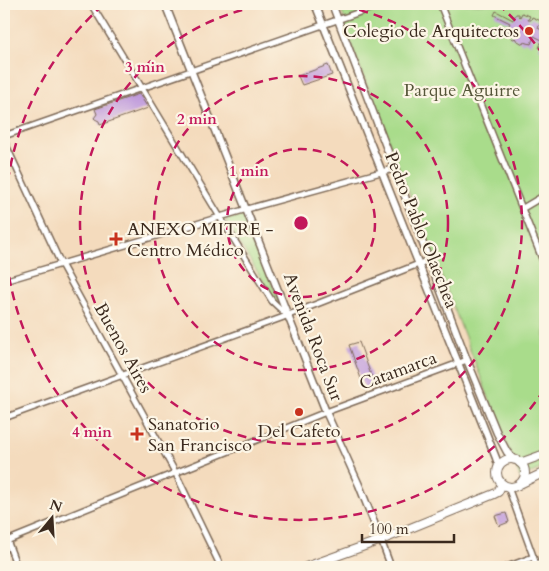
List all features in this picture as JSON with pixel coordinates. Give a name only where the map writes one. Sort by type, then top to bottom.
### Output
[{"type":"highway","points":[[545,454],[517,461],[505,461],[499,467],[498,475],[505,485],[516,486],[545,472]]},
{"type":"highway","points":[[517,461],[523,466],[525,473],[520,484]]},
{"type":"highway","points":[[310,567],[498,492],[505,485]]},
{"type":"street","points":[[92,4],[272,301],[288,315]]},
{"type":"street","name":"Avenida Roca Sur","points":[[165,4],[326,412],[359,486],[391,567]]},
{"type":"street","name":"Pedro Pablo Olaechea","points":[[315,4],[499,467]]},
{"type":"street","name":"Pedro Pablo Olaechea","points":[[332,4],[467,360],[500,440],[507,452],[517,461]]},
{"type":"street","points":[[4,136],[383,4]]},
{"type":"street","points":[[440,4],[545,266]]},
{"type":"street","name":"Buenos Aires","points":[[4,141],[61,264],[175,472],[221,567]]},
{"type":"street","points":[[4,281],[247,209],[395,169]]},
{"type":"street","points":[[523,208],[545,195]]},
{"type":"street","points":[[4,418],[288,315],[429,260]]},
{"type":"street","name":"Catamarca","points":[[5,541],[326,412],[467,360]]},
{"type":"street","points":[[505,485],[537,567]]},
{"type":"street","points":[[4,532],[5,541],[18,567]]},
{"type":"street","points":[[507,567],[533,557]]},
{"type":"green space","name":"Parque Aguirre","points":[[338,4],[545,4],[545,467],[520,478],[342,21],[345,20]]},
{"type":"green space","points":[[245,215],[280,304],[271,294],[225,220]]},
{"type":"building","name":"Colegio de Arquitectos","points":[[496,11],[513,20],[516,14],[519,14],[520,17],[522,13],[530,16],[528,20],[531,20],[532,17],[541,21],[538,28],[545,32],[545,51],[539,48],[542,40],[534,36],[531,44],[524,42],[523,44],[515,38],[511,38],[514,31],[511,34],[507,28],[510,23],[494,15]]},
{"type":"building","points":[[328,65],[332,75],[302,85],[298,76]]},
{"type":"building","points":[[139,94],[148,108],[100,125],[99,121],[94,118],[97,114],[95,109]]},
{"type":"building","points":[[359,342],[375,386],[365,390],[349,345]]},
{"type":"building","points":[[506,513],[509,522],[499,526],[495,516]]},
{"type":"place","name":"Colegio de Arquitectos","points":[[529,31]]},
{"type":"place","name":"ANEXO MITRE - Centro Médico","points":[[116,239]]},
{"type":"place","name":"Del Cafeto","points":[[299,412]]},
{"type":"place","name":"Sanatorio San Francisco","points":[[137,434]]}]
